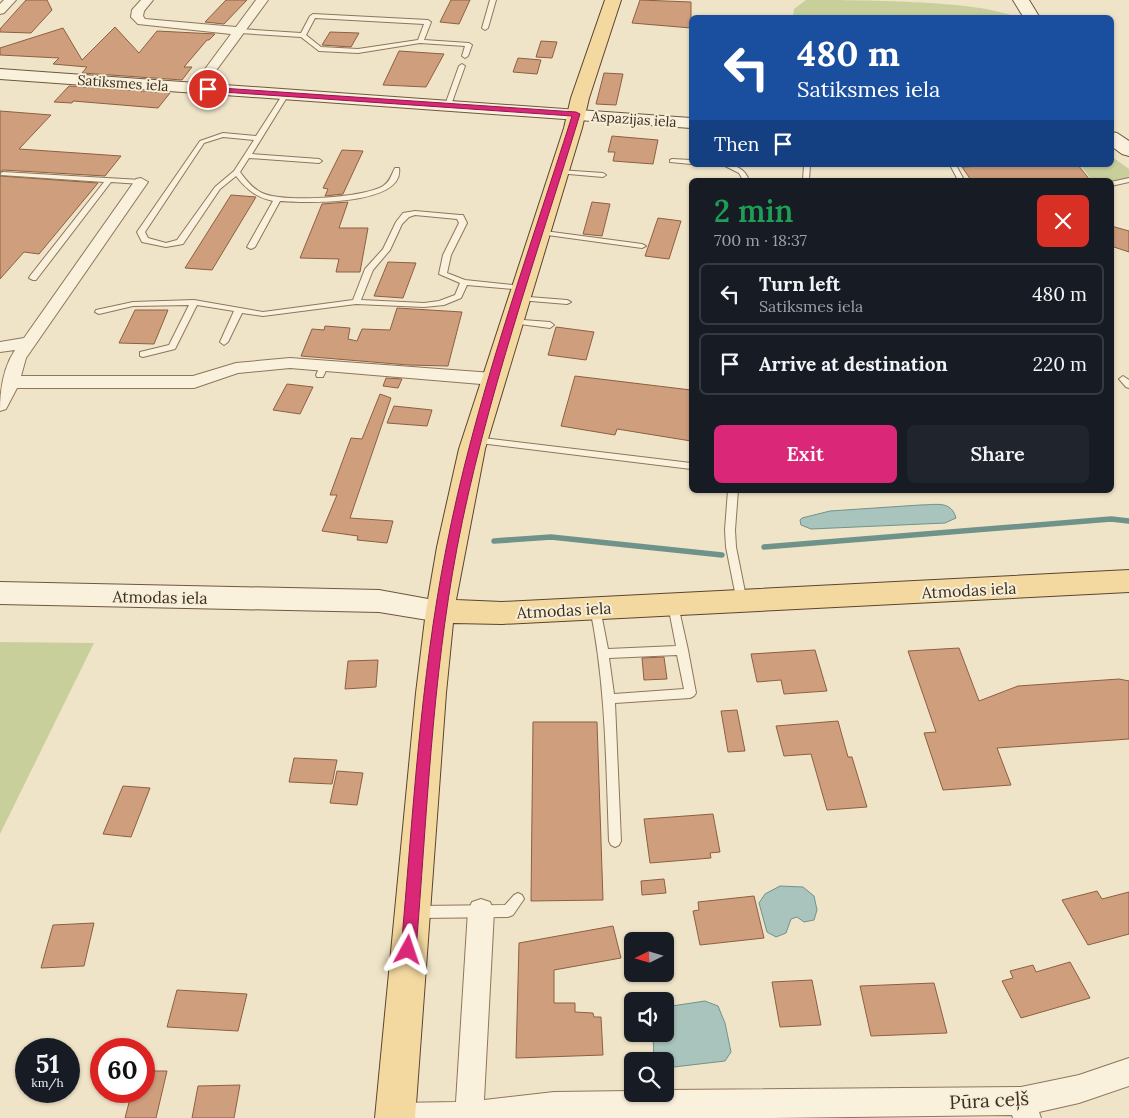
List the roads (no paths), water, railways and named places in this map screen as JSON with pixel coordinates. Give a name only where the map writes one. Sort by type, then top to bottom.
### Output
[{"type":"main road","points":[[395,1118],[430,693],[440,611],[453,541],[475,440],[493,379],[613,0]]},
{"type":"main road","name":"Atmodas iela","points":[[440,611],[502,613],[1129,581]]},
{"type":"street","points":[[0,11],[10,0]]},
{"type":"street","points":[[147,0],[138,10],[136,17],[142,22],[240,31]]},
{"type":"street","points":[[197,88],[262,0]]},
{"type":"street","points":[[1021,0],[1030,15]]},
{"type":"street","name":"Satiksmes iela","points":[[0,74],[576,114]]},
{"type":"street","name":"Aspazijas iela","points":[[576,114],[689,123]]},
{"type":"street","points":[[1114,131],[1129,150]]},
{"type":"street","points":[[0,405],[9,371],[141,182]]},
{"type":"street","points":[[0,347],[30,342]]},
{"type":"street","points":[[9,371],[194,382],[236,368],[290,363],[322,370],[493,379]]},
{"type":"street","name":"Atmodas iela","points":[[0,593],[379,601],[440,611]]},
{"type":"street","points":[[469,1116],[481,911]]},
{"type":"street","name":"Pūra ceļš","points":[[395,1118],[469,1116],[554,1106],[1024,1110],[1129,1072]]},
{"type":"lane","points":[[485,28],[492,0]]},
{"type":"lane","points":[[304,35],[313,16],[428,22],[420,41]]},
{"type":"lane","points":[[240,31],[304,35],[319,49],[358,51],[420,41],[469,45],[465,56]]},
{"type":"lane","points":[[448,105],[462,66]]},
{"type":"lane","points":[[258,138],[223,135],[202,142],[140,232],[145,240],[166,244],[180,242],[217,188],[237,172],[286,94]]},
{"type":"lane","points":[[247,156],[319,161]]},
{"type":"lane","points":[[672,161],[689,162]]},
{"type":"lane","points":[[731,167],[742,172],[745,178]]},
{"type":"lane","points":[[237,172],[249,188],[264,196],[278,199],[312,200],[364,194],[384,189],[394,181],[398,169]]},
{"type":"lane","points":[[559,172],[603,175]]},
{"type":"lane","points":[[3,174],[141,182]]},
{"type":"lane","points":[[33,278],[109,180]]},
{"type":"lane","points":[[1114,183],[1129,180]]},
{"type":"lane","points":[[250,247],[278,199]]},
{"type":"lane","points":[[356,302],[369,268],[386,250],[399,224],[406,215],[415,213],[460,217],[463,223],[447,255],[443,274],[464,282],[567,302]]},
{"type":"lane","points":[[540,232],[642,246]]},
{"type":"lane","points":[[99,312],[133,304],[194,302],[263,314],[356,302],[424,305],[441,303],[458,296],[464,282]]},
{"type":"lane","points":[[143,354],[172,347],[194,302]]},
{"type":"lane","points":[[224,342],[239,310]]},
{"type":"lane","points":[[512,321],[550,325]]},
{"type":"lane","points":[[475,440],[689,466]]},
{"type":"lane","points":[[733,493],[730,530],[731,547],[742,602]]},
{"type":"lane","points":[[609,698],[690,694],[673,604]]},
{"type":"lane","points":[[595,608],[604,654],[609,698],[614,840]]},
{"type":"lane","points":[[604,654],[683,650]]},
{"type":"lane","points":[[412,912],[508,911],[518,899]]},
{"type":"water","points":[[937,504],[947,506],[954,512],[956,518],[945,523],[811,529],[801,525],[800,520],[830,511]]},
{"type":"water","points":[[780,886],[803,887],[814,896],[817,910],[814,920],[804,922],[797,917],[791,919],[786,933],[776,937],[767,932],[759,903],[765,894]]},
{"type":"water","points":[[705,1001],[718,1006],[725,1023],[731,1052],[725,1061],[674,1067],[674,1052],[654,1052],[653,1042],[674,1042],[674,1006]]},
{"type":"waterway","points":[[764,547],[1111,519],[1129,521]]},
{"type":"waterway","points":[[494,541],[551,537],[722,555]]}]
